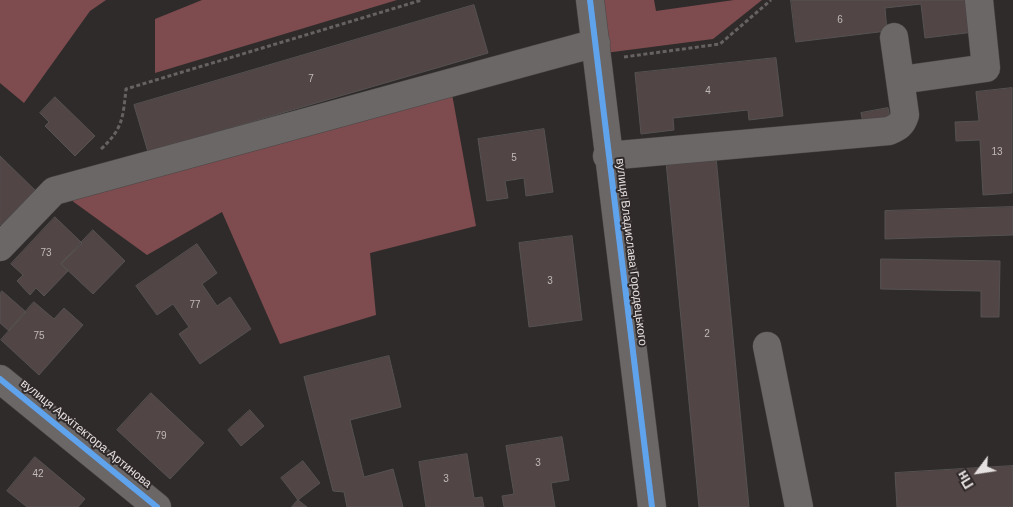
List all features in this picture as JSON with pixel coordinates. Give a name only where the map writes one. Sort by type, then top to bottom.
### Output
[{"type":"street","name":"вулиця Владислава Городецького","points":[[590,0],[607,156],[652,507]]},
{"type":"street","points":[[901,80],[986,68],[979,0]]},
{"type":"street","points":[[607,156],[889,131],[902,123],[905,115],[894,38]]},
{"type":"street","points":[[0,246],[54,191],[597,52]]},
{"type":"street","points":[[767,346],[799,507]]},
{"type":"street","name":"вулиця Архітектора Артинова","points":[[0,379],[157,507]]},
{"type":"path","points":[[95,154],[116,136],[123,120],[126,89],[422,0]]},
{"type":"path","points":[[597,52],[720,44],[772,0]]},
{"type":"shaded area","points":[[0,0],[106,0],[90,11],[24,103],[0,83]]},
{"type":"shaded area","points":[[202,0],[397,0],[155,73],[155,19]]},
{"type":"shaded area","points":[[600,0],[654,0],[656,11],[734,0],[762,0],[713,39],[605,53]]},
{"type":"shaded area","points":[[450,83],[476,226],[370,253],[376,315],[280,344],[222,212],[147,255],[71,200]]},
{"type":"building","points":[[791,0],[970,0],[974,32],[925,38],[921,4],[885,8],[887,31],[796,42]]},
{"type":"building","points":[[474,5],[488,53],[148,152],[134,105]]},
{"type":"building","points":[[776,58],[783,116],[749,120],[748,110],[673,118],[674,130],[641,134],[635,73]]},
{"type":"building","points":[[1012,88],[1012,193],[983,195],[980,140],[956,141],[955,122],[979,121],[976,92]]},
{"type":"building","points":[[55,97],[95,136],[75,156],[45,126],[49,122],[40,113]]},
{"type":"building","points":[[888,108],[891,121],[864,127],[861,113]]},
{"type":"building","points":[[544,129],[553,192],[526,196],[524,178],[505,181],[508,198],[487,201],[478,139]]},
{"type":"building","points":[[0,156],[40,195],[6,229],[0,224]]},
{"type":"building","points":[[716,157],[749,507],[699,507],[666,162]]},
{"type":"building","points":[[1013,207],[1013,235],[885,239],[885,211]]},
{"type":"building","points":[[55,217],[82,243],[61,264],[68,271],[44,296],[36,288],[30,295],[17,281],[23,275],[11,264]]},
{"type":"building","points":[[93,230],[125,261],[93,294],[61,264]]},
{"type":"building","points":[[572,236],[582,320],[529,327],[519,243]]},
{"type":"building","points":[[197,244],[217,273],[202,284],[217,306],[230,297],[251,329],[200,364],[179,334],[189,327],[173,304],[157,315],[136,286]]},
{"type":"building","points":[[881,259],[1000,261],[999,317],[981,317],[981,291],[881,289]]},
{"type":"building","points":[[2,291],[26,312],[9,331],[0,323],[0,294]]},
{"type":"building","points":[[34,302],[54,319],[64,308],[83,325],[39,375],[1,340]]},
{"type":"building","points":[[389,356],[401,407],[350,420],[364,477],[393,469],[403,507],[347,507],[344,492],[333,491],[304,377]]},
{"type":"building","points":[[151,393],[204,443],[170,479],[117,430]]},
{"type":"building","points":[[250,410],[264,426],[241,446],[228,430]]},
{"type":"building","points":[[562,437],[569,480],[551,483],[555,507],[504,507],[502,496],[514,494],[506,446]]},
{"type":"building","points":[[467,454],[474,498],[482,497],[484,507],[426,507],[419,462]]},
{"type":"building","points":[[35,457],[85,499],[78,507],[27,507],[7,491]]},
{"type":"building","points":[[303,461],[320,483],[298,500],[281,478]]},
{"type":"building","points":[[1013,466],[1013,507],[897,507],[895,473]]},
{"type":"building","points":[[298,500],[307,507],[292,507]]},
{"type":"cycle path","points":[[590,0],[652,507]]},
{"type":"cycle path","points":[[0,379],[157,507]]}]
